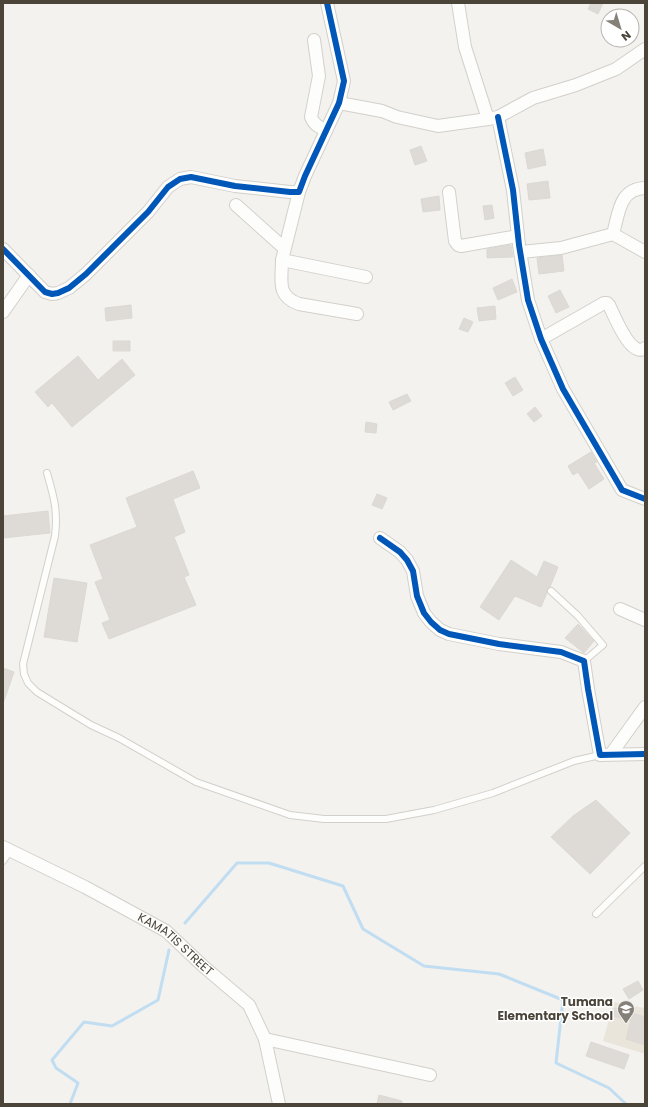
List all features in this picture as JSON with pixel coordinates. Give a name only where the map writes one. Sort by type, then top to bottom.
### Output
[{"type":"street","points":[[327,3],[344,81],[339,103],[299,192],[284,248],[282,260],[282,289],[290,301],[299,304],[357,314]]},
{"type":"street","points":[[458,3],[465,47],[493,118],[513,190],[518,236],[528,300],[541,339],[563,389],[622,490],[645,499]]},
{"type":"street","points":[[314,40],[319,76],[311,117],[313,122],[318,127],[326,130]]},
{"type":"street","points":[[339,103],[382,111],[397,117],[438,126],[493,118],[533,98],[576,85],[616,69],[645,49]]},
{"type":"street","points":[[3,249],[45,292],[52,294],[58,293],[69,288],[86,274],[148,212],[168,187],[180,179],[191,177],[235,186],[299,192]]},
{"type":"street","points":[[613,234],[622,200],[630,191],[645,188]]},
{"type":"street","points":[[449,192],[455,241],[458,245],[461,246],[518,236]]},
{"type":"street","points":[[236,205],[284,248]]},
{"type":"street","points":[[521,252],[561,248],[613,234],[645,252]]},
{"type":"street","points":[[282,260],[366,277]]},
{"type":"street","points":[[3,312],[29,275]]},
{"type":"street","points":[[541,339],[604,303],[607,303],[629,344],[638,350],[643,350],[645,348]]},
{"type":"street","points":[[380,538],[400,552],[407,560],[413,572],[417,596],[424,613],[430,622],[440,630],[449,634],[499,644],[561,652],[584,662],[590,704],[606,754]]},
{"type":"street","points":[[620,609],[645,620]]},
{"type":"street","points":[[606,754],[645,707]]},
{"type":"street","points":[[606,754],[645,754]]},
{"type":"street","name":"KAMATIS STREET","points":[[7,849],[84,887],[166,931],[203,966],[249,1005],[265,1039],[279,1104]]},
{"type":"street","points":[[265,1039],[430,1075]]},
{"type":"lane","points":[[47,474],[56,506],[57,522],[55,536],[23,664],[24,674],[28,683],[37,692],[91,725],[119,738],[196,782],[290,815],[324,819],[386,819],[434,810],[493,792],[574,761],[606,754]]},
{"type":"lane","points":[[551,591],[578,616],[603,645],[584,662]]},
{"type":"lane","points":[[3,861],[7,849]]},
{"type":"lane","points":[[596,914],[645,866]]},
{"type":"shaded area","name":"Tumana Elementary School","points":[[614,1002],[645,1008],[645,1054],[603,1041]]},
{"type":"building","points":[[591,3],[603,3],[598,14],[588,9]]},
{"type":"building","points":[[421,146],[427,161],[415,165],[410,150]]},
{"type":"building","points":[[543,149],[546,165],[528,169],[525,153]]},
{"type":"building","points":[[548,181],[550,198],[529,200],[527,184]]},
{"type":"building","points":[[439,196],[440,210],[423,212],[421,199]]},
{"type":"building","points":[[492,205],[494,218],[485,220],[483,206]]},
{"type":"building","points":[[511,245],[513,257],[487,258],[487,249]]},
{"type":"building","points":[[562,255],[564,271],[539,274],[537,258]]},
{"type":"building","points":[[512,279],[517,292],[498,300],[493,288]]},
{"type":"building","points":[[560,290],[569,307],[556,313],[548,296]]},
{"type":"building","points":[[131,305],[132,318],[106,321],[105,308]]},
{"type":"building","points":[[495,306],[496,319],[479,321],[477,308]]},
{"type":"building","points":[[464,318],[473,322],[468,332],[459,329]]},
{"type":"building","points":[[113,341],[130,341],[130,351],[113,351]]},
{"type":"building","points":[[78,356],[98,380],[122,359],[135,375],[72,427],[52,403],[48,407],[35,392]]},
{"type":"building","points":[[515,377],[523,390],[513,396],[505,383]]},
{"type":"building","points":[[407,394],[411,401],[393,410],[389,402]]},
{"type":"building","points":[[535,407],[542,416],[534,422],[527,414]]},
{"type":"building","points":[[366,422],[377,424],[376,433],[365,432]]},
{"type":"building","points":[[591,452],[597,462],[594,463],[604,479],[589,489],[578,472],[573,475],[568,466]]},
{"type":"building","points":[[193,471],[200,488],[173,499],[185,532],[174,537],[189,575],[184,577],[196,605],[109,639],[102,623],[110,620],[95,582],[103,579],[90,545],[137,527],[126,498]]},
{"type":"building","points":[[377,494],[387,498],[382,509],[372,505]]},
{"type":"building","points":[[48,511],[50,533],[3,538],[3,516]]},
{"type":"building","points":[[511,560],[537,577],[544,561],[558,567],[541,607],[515,596],[499,620],[480,607]]},
{"type":"building","points":[[54,578],[87,583],[77,642],[44,637]]},
{"type":"building","points":[[578,624],[594,641],[584,653],[565,638]]},
{"type":"building","points":[[3,668],[14,672],[4,701],[3,701]]},
{"type":"building","points":[[596,800],[630,833],[590,874],[551,837],[573,816]]},
{"type":"building","points":[[638,981],[643,990],[629,999],[623,989]]},
{"type":"building","points":[[615,1008],[645,1017],[645,1045],[626,1039],[631,1021],[613,1016]]},
{"type":"building","points":[[591,1042],[629,1055],[624,1069],[586,1056]]},
{"type":"building","points":[[379,1095],[402,1101],[402,1104],[377,1104]]},
{"type":"waterway","points":[[185,923],[237,863],[269,863],[343,886],[363,929],[424,966],[499,974],[563,1000],[556,1063],[609,1088],[626,1104]]},
{"type":"waterway","points":[[70,1104],[78,1083],[56,1068],[52,1060],[84,1022],[112,1026],[158,1000],[169,950]]},
{"type":"cycle path","points":[[3,249],[45,292],[52,294],[58,293],[69,288],[86,274],[148,212],[168,187],[180,179],[191,177],[235,186],[299,192],[339,103],[344,81],[327,3]]},
{"type":"cycle path","points":[[498,117],[513,190],[519,245],[528,300],[541,339],[563,389],[622,490],[645,499]]},
{"type":"cycle path","points":[[380,538],[400,552],[407,560],[413,571],[417,596],[424,613],[440,630],[449,634],[499,644],[561,652],[584,661],[600,755],[645,754]]},
{"type":"place","name":"Tumana Elementary School","points":[[626,1024]]}]
